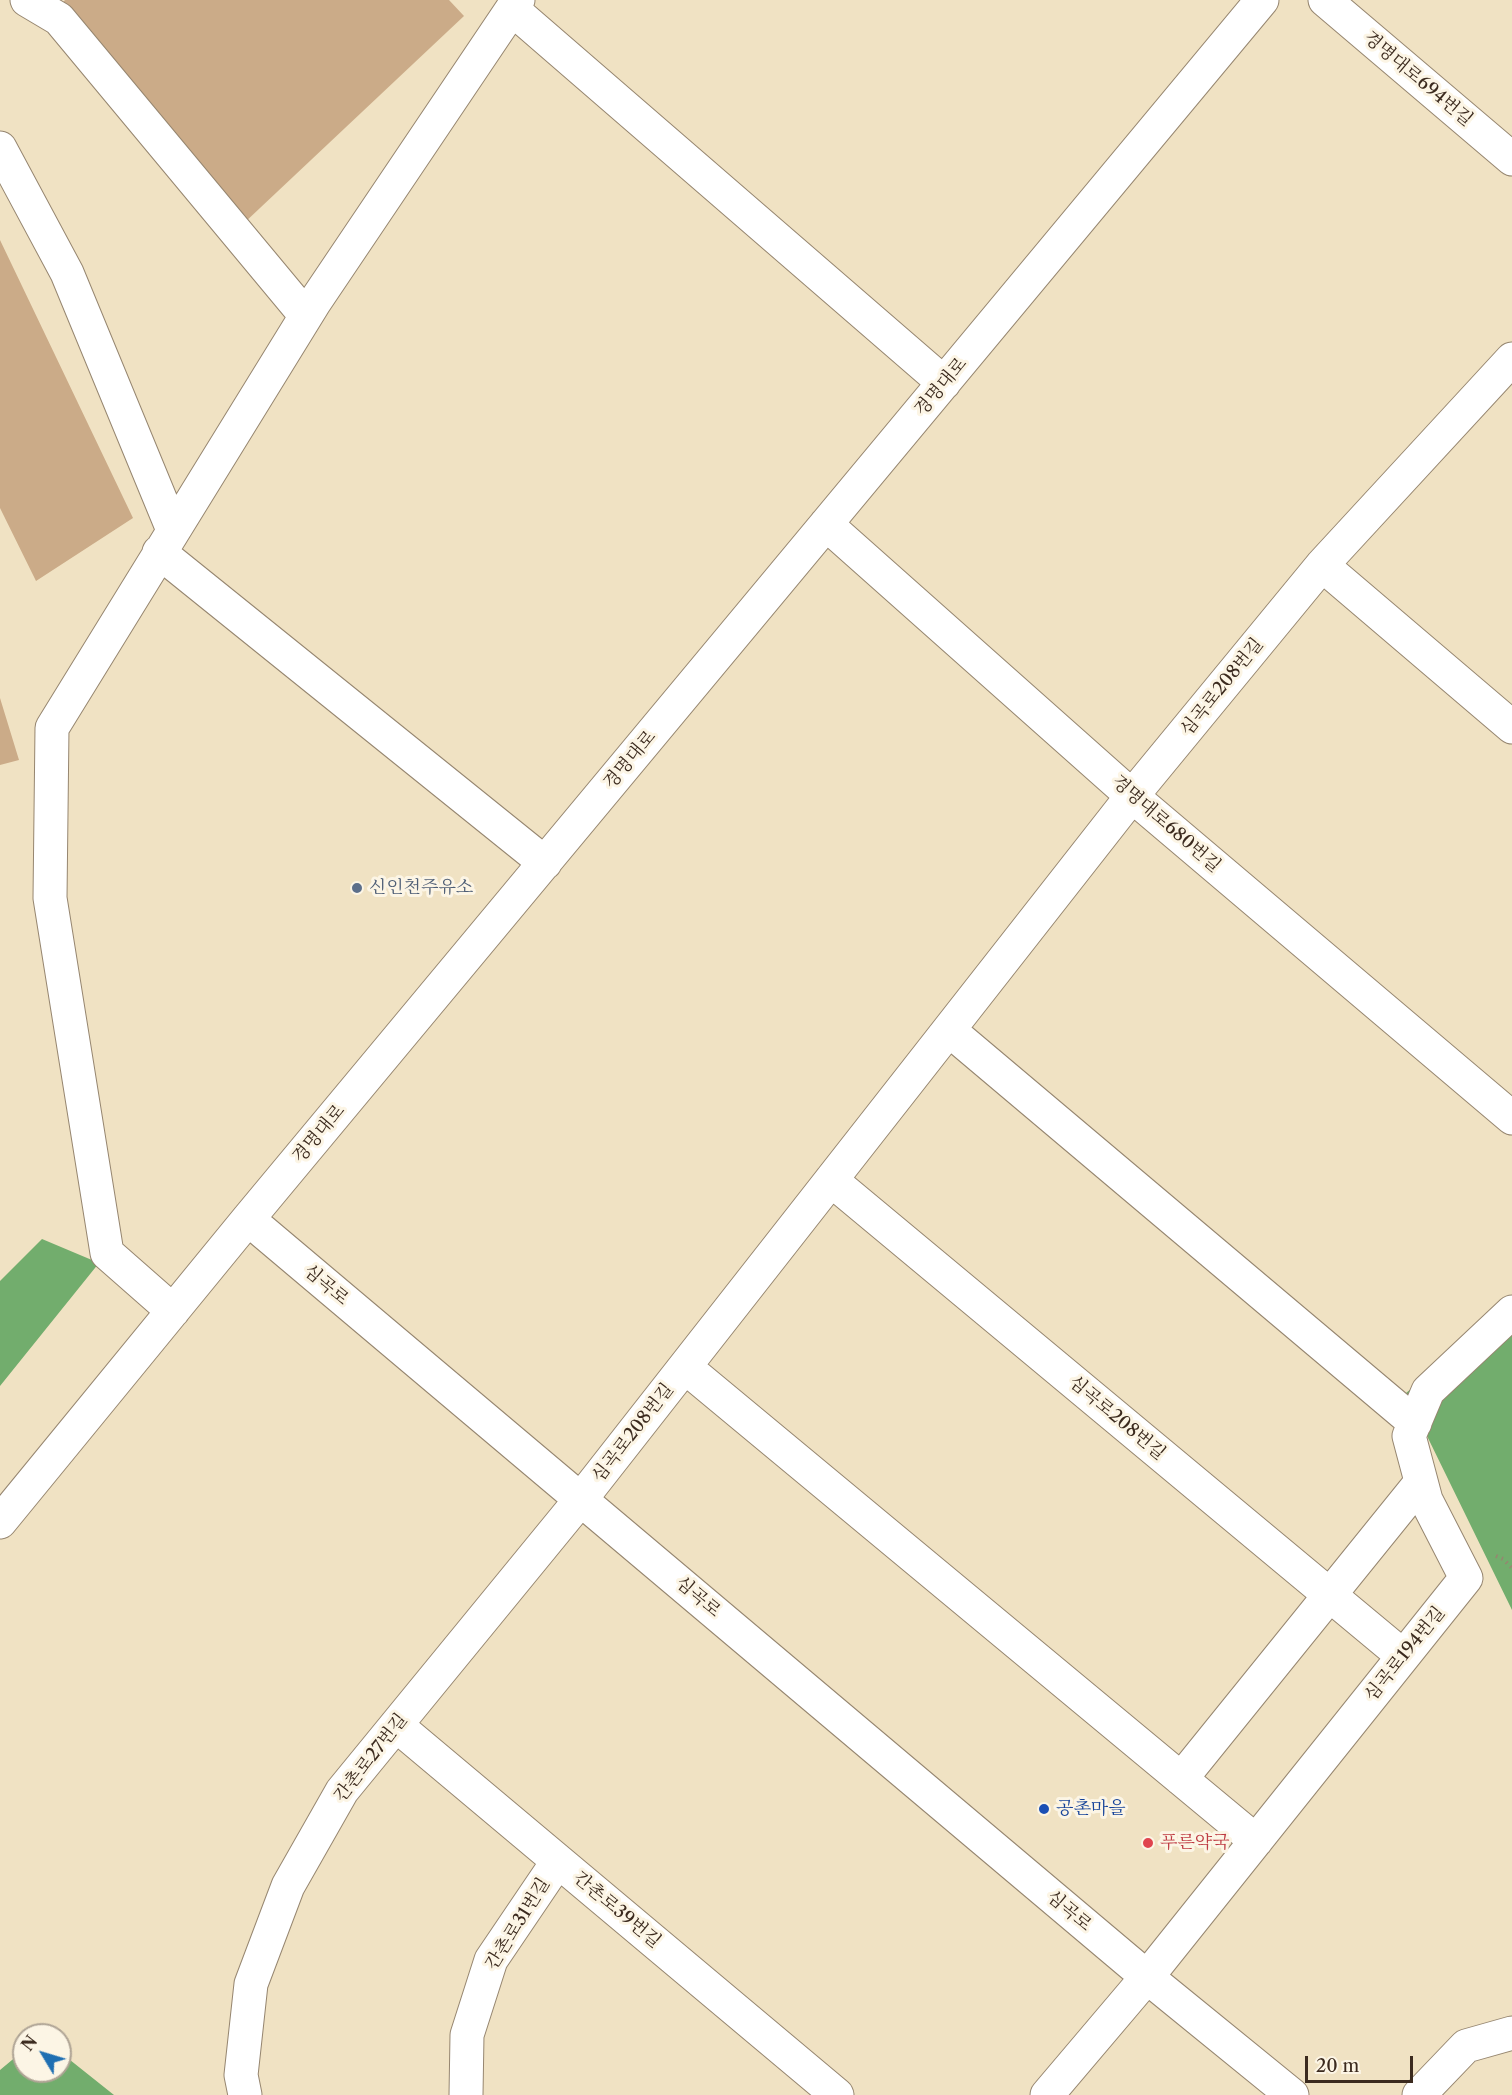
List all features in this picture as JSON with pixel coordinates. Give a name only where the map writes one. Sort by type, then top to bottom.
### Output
[{"type":"street","points":[[27,0],[59,19],[306,316]]},
{"type":"street","name":"경명대로","points":[[0,1522],[248,1219],[1262,0]]},
{"type":"street","name":"경명대로694번길","points":[[1325,0],[1512,159]]},
{"type":"street","points":[[173,1311],[107,1253],[50,898],[52,728],[306,316],[515,4],[944,383]]},
{"type":"street","points":[[0,148],[67,273],[166,541],[544,863]]},
{"type":"street","name":"심곡로208번길","points":[[581,1498],[1132,796],[1322,565],[1512,359]]},
{"type":"street","name":"경명대로680번길","points":[[826,524],[1132,796],[1512,1118]]},
{"type":"street","points":[[1322,565],[1512,727]]},
{"type":"street","points":[[949,1030],[1415,1423]]},
{"type":"street","name":"심곡로208번길","points":[[831,1180],[1403,1656]]},
{"type":"street","name":"심곡로","points":[[248,1219],[1147,1977],[1292,2095]]},
{"type":"street","name":"심곡로194번길","points":[[1147,1977],[1466,1578],[1426,1500],[1409,1436],[1428,1391],[1512,1312]]},
{"type":"street","name":"심곡로208번길","points":[[684,1366],[1256,1841]]},
{"type":"street","points":[[1181,1779],[1421,1482]]},
{"type":"street","name":"간촌로27번길","points":[[245,2095],[241,2075],[251,1984],[288,1886],[342,1791],[581,1498]]},
{"type":"street","name":"간촌로39번길","points":[[396,1725],[837,2095]]},
{"type":"street","name":"간촌로31번길","points":[[466,2095],[468,2035],[491,1960],[558,1861]]},
{"type":"street","points":[[1047,2095],[1147,1977]]},
{"type":"street","points":[[1419,2095],[1466,2046],[1512,2033]]},
{"type":"green space","points":[[42,1239],[99,1263],[0,1386],[0,1281]]},
{"type":"green space","points":[[1512,1306],[1512,1610],[1406,1393]]},
{"type":"green space","points":[[12,2060],[12,2083],[72,2083],[72,2062],[114,2095],[0,2095],[0,2070]]},
{"type":"building","points":[[65,0],[449,0],[464,16],[243,224],[62,3]]},
{"type":"building","points":[[0,240],[133,518],[36,581],[0,508]]},
{"type":"building","points":[[0,698],[19,760],[0,765]]},
{"type":"place","name":"신인천주유소","points":[[357,888]]},
{"type":"place","name":"공촌마을","points":[[1044,1809]]},
{"type":"place","name":"푸른약국","points":[[1148,1843]]}]
